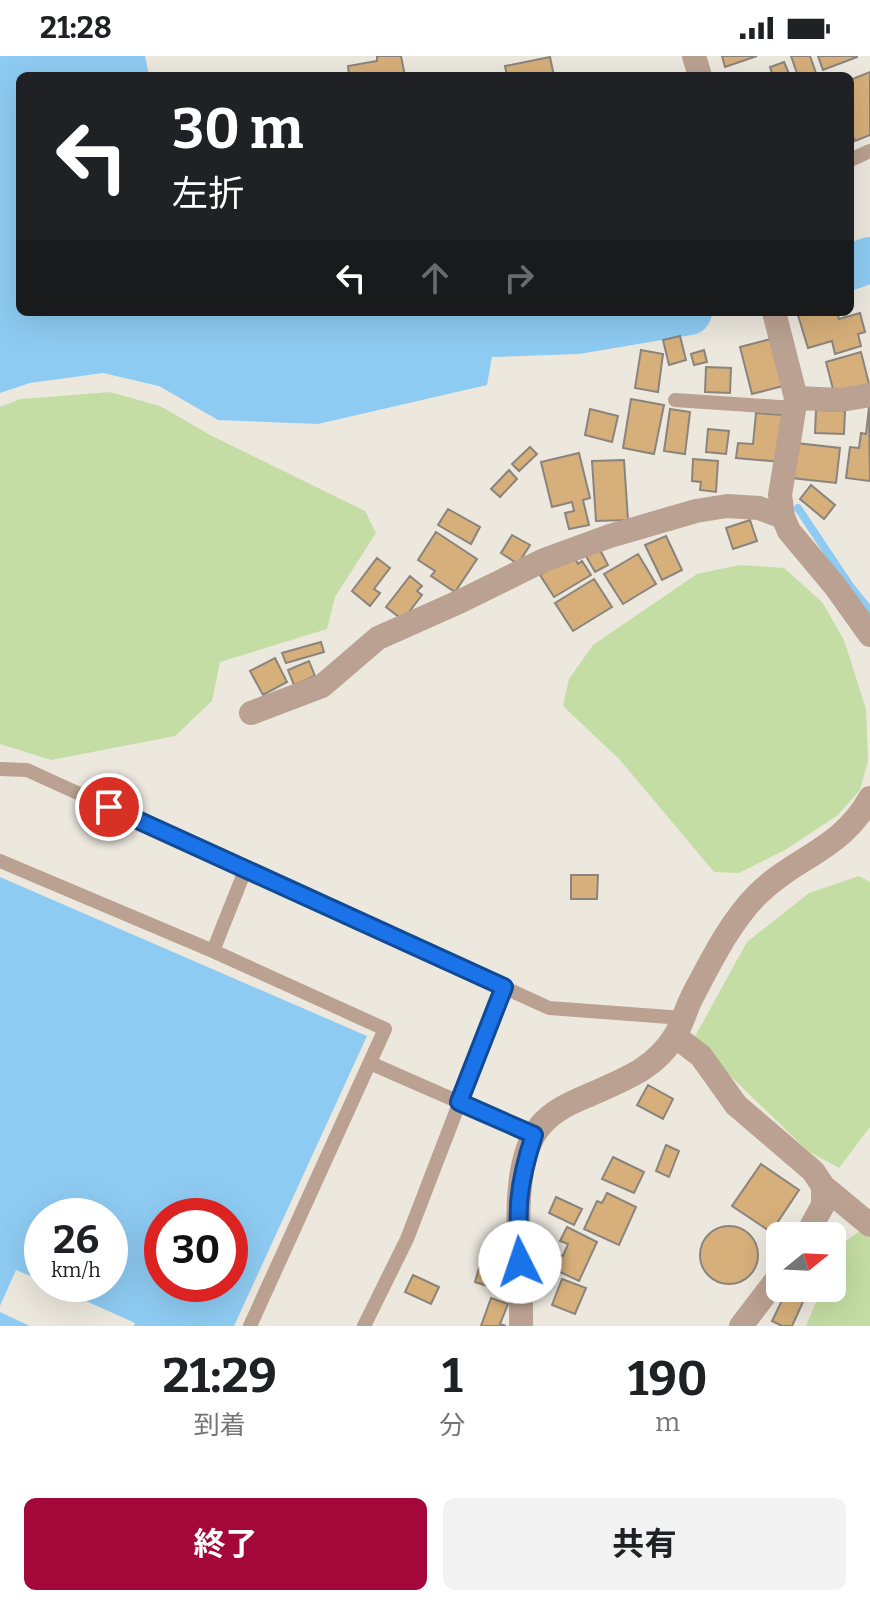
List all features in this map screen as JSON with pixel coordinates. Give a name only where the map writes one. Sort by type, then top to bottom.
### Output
[{"type":"street","points":[[775,316],[795,403],[780,495],[783,517],[789,531],[835,586],[870,636]]},
{"type":"street","points":[[795,403],[870,395]]},
{"type":"street","points":[[251,713],[322,686],[378,638],[557,555],[696,511],[727,506],[759,508],[783,517]]},
{"type":"street","points":[[521,1326],[517,1209],[521,1174],[534,1135],[540,1126],[566,1105],[632,1078],[645,1068],[679,1027],[710,965],[746,906],[764,889],[842,835],[870,798]]},
{"type":"street","points":[[679,1027],[736,1105],[870,1225]]},
{"type":"street","points":[[814,1222],[823,1205],[823,1186]]},
{"type":"street","points":[[741,1326],[766,1293]]},
{"type":"lane","points":[[675,400],[795,403]]},
{"type":"lane","points":[[0,769],[27,770],[549,1008],[679,1027]]},
{"type":"lane","points":[[0,861],[213,951],[385,1029],[250,1326]]},
{"type":"lane","points":[[213,951],[246,868]]},
{"type":"lane","points":[[364,1326],[407,1239],[504,987]]},
{"type":"lane","points":[[370,1063],[534,1135]]},
{"type":"green space","points":[[110,392],[160,406],[212,436],[365,511],[376,533],[335,597],[327,629],[220,662],[212,701],[175,736],[51,760],[0,744],[0,407],[21,399]]},
{"type":"green space","points":[[739,565],[784,568],[822,602],[844,640],[866,709],[868,761],[860,790],[838,815],[785,850],[739,873],[714,872],[620,760],[563,706],[569,679],[593,645],[697,574]]},
{"type":"green space","points":[[859,876],[870,882],[870,1127],[839,1168],[808,1151],[693,1040],[747,942],[809,893]]},
{"type":"green space","points":[[862,1230],[870,1237],[870,1326],[806,1326],[816,1302],[846,1302],[846,1242]]},
{"type":"water","points":[[0,56],[145,56],[148,72],[16,72],[16,316],[496,316],[487,385],[318,424],[218,420],[159,386],[103,373],[30,383],[0,393]]},
{"type":"water","points":[[0,877],[367,1036],[248,1295],[248,1198],[144,1198],[144,1302],[245,1302],[234,1326],[0,1326]]},
{"type":"pier","points":[[16,1270],[24,1273],[24,1302],[88,1302],[135,1323],[134,1326],[30,1326],[0,1312]]},
{"type":"building","points":[[377,56],[401,56],[404,72],[349,72],[348,66],[377,61]]},
{"type":"building","points":[[722,56],[757,56],[725,67]]},
{"type":"building","points":[[791,56],[810,56],[816,72],[797,72]]},
{"type":"building","points":[[818,56],[857,56],[857,57],[823,70]]},
{"type":"building","points":[[550,57],[553,72],[506,72],[505,66]]},
{"type":"building","points":[[784,62],[788,72],[772,72],[770,67]]},
{"type":"building","points":[[870,72],[870,135],[855,141],[854,139],[854,78]]},
{"type":"building","points":[[860,313],[865,332],[858,334],[861,346],[835,354],[832,341],[808,348],[798,316],[838,316],[839,319]]},
{"type":"building","points":[[680,336],[686,360],[669,365],[663,340]]},
{"type":"building","points":[[771,339],[783,386],[752,394],[740,347]]},
{"type":"building","points":[[641,350],[663,354],[658,392],[635,388]]},
{"type":"building","points":[[704,350],[707,362],[694,365],[691,354]]},
{"type":"building","points":[[861,352],[869,384],[834,393],[826,362]]},
{"type":"building","points":[[706,367],[731,368],[730,393],[705,392]]},
{"type":"building","points":[[631,399],[664,405],[654,454],[623,448]]},
{"type":"building","points":[[869,407],[870,481],[846,478],[850,447],[859,448],[861,433],[866,434]]},
{"type":"building","points":[[590,409],[618,416],[612,442],[585,435]]},
{"type":"building","points":[[670,409],[690,412],[685,454],[664,451]]},
{"type":"building","points":[[816,410],[845,411],[844,434],[815,433]]},
{"type":"building","points":[[756,413],[784,415],[780,462],[736,458],[738,443],[753,444]]},
{"type":"building","points":[[708,429],[729,431],[726,454],[706,452]]},
{"type":"building","points":[[796,443],[840,448],[836,483],[792,478]]},
{"type":"building","points":[[530,447],[537,454],[519,471],[512,464]]},
{"type":"building","points":[[579,453],[590,498],[583,500],[589,525],[569,529],[565,513],[574,511],[572,502],[552,507],[541,462]]},
{"type":"building","points":[[693,459],[718,461],[716,492],[700,490],[701,482],[692,481]]},
{"type":"building","points":[[624,460],[628,520],[596,521],[592,461]]},
{"type":"building","points":[[509,470],[517,479],[500,497],[491,489]]},
{"type":"building","points":[[811,485],[835,505],[824,519],[800,499]]},
{"type":"building","points":[[448,509],[480,527],[471,544],[438,525]]},
{"type":"building","points":[[750,520],[757,541],[733,549],[726,528]]},
{"type":"building","points":[[436,532],[477,559],[455,592],[431,576],[435,571],[418,560]]},
{"type":"building","points":[[512,535],[530,545],[518,564],[501,553]]},
{"type":"building","points":[[666,536],[682,570],[662,580],[645,545]]},
{"type":"building","points":[[597,544],[608,565],[595,572],[583,551]]},
{"type":"building","points":[[572,554],[578,564],[582,561],[591,575],[554,597],[540,575]]},
{"type":"building","points":[[638,554],[656,584],[623,604],[604,574]]},
{"type":"building","points":[[377,558],[390,568],[374,589],[380,593],[370,606],[352,591]]},
{"type":"building","points":[[410,576],[422,586],[417,591],[422,595],[403,620],[386,607]]},
{"type":"building","points":[[594,579],[612,607],[573,631],[555,603]]},
{"type":"building","points":[[321,642],[324,652],[286,663],[282,653]]},
{"type":"building","points":[[275,658],[287,682],[263,695],[250,671]]},
{"type":"building","points":[[309,661],[315,676],[294,685],[288,670]]},
{"type":"building","points":[[571,875],[598,875],[597,899],[571,899]]},
{"type":"building","points":[[648,1085],[673,1099],[663,1119],[637,1105]]},
{"type":"building","points":[[666,1145],[679,1151],[669,1177],[656,1171]]},
{"type":"building","points":[[613,1157],[644,1172],[634,1193],[602,1179]]},
{"type":"building","points":[[761,1164],[799,1190],[778,1222],[766,1222],[766,1229],[732,1206]]},
{"type":"building","points":[[607,1193],[636,1207],[619,1245],[584,1229],[597,1201],[602,1203]]},
{"type":"building","points":[[556,1197],[582,1209],[574,1225],[549,1213]]},
{"type":"building","points":[[729,1226],[749,1235],[758,1255],[749,1275],[729,1284],[709,1275],[700,1255],[709,1235]]},
{"type":"building","points":[[567,1227],[597,1242],[579,1281],[541,1263],[548,1249],[563,1256],[568,1244],[560,1241]]},
{"type":"building","points":[[481,1261],[501,1267],[494,1288],[475,1282]]},
{"type":"building","points":[[413,1275],[439,1287],[431,1304],[405,1292]]},
{"type":"building","points":[[562,1279],[586,1288],[575,1314],[552,1305]]},
{"type":"building","points":[[491,1298],[508,1304],[500,1324],[506,1326],[481,1326]]},
{"type":"building","points":[[781,1302],[803,1302],[792,1326],[782,1326],[772,1321]]},
{"type":"waterway","points":[[854,266],[870,260]]},
{"type":"waterway","points":[[496,334],[577,331],[665,316]]},
{"type":"waterway","points":[[798,508],[870,611]]},
{"type":"route","points":[[109,807],[504,987],[459,1102],[534,1135],[521,1174],[517,1209],[520,1262]]}]
